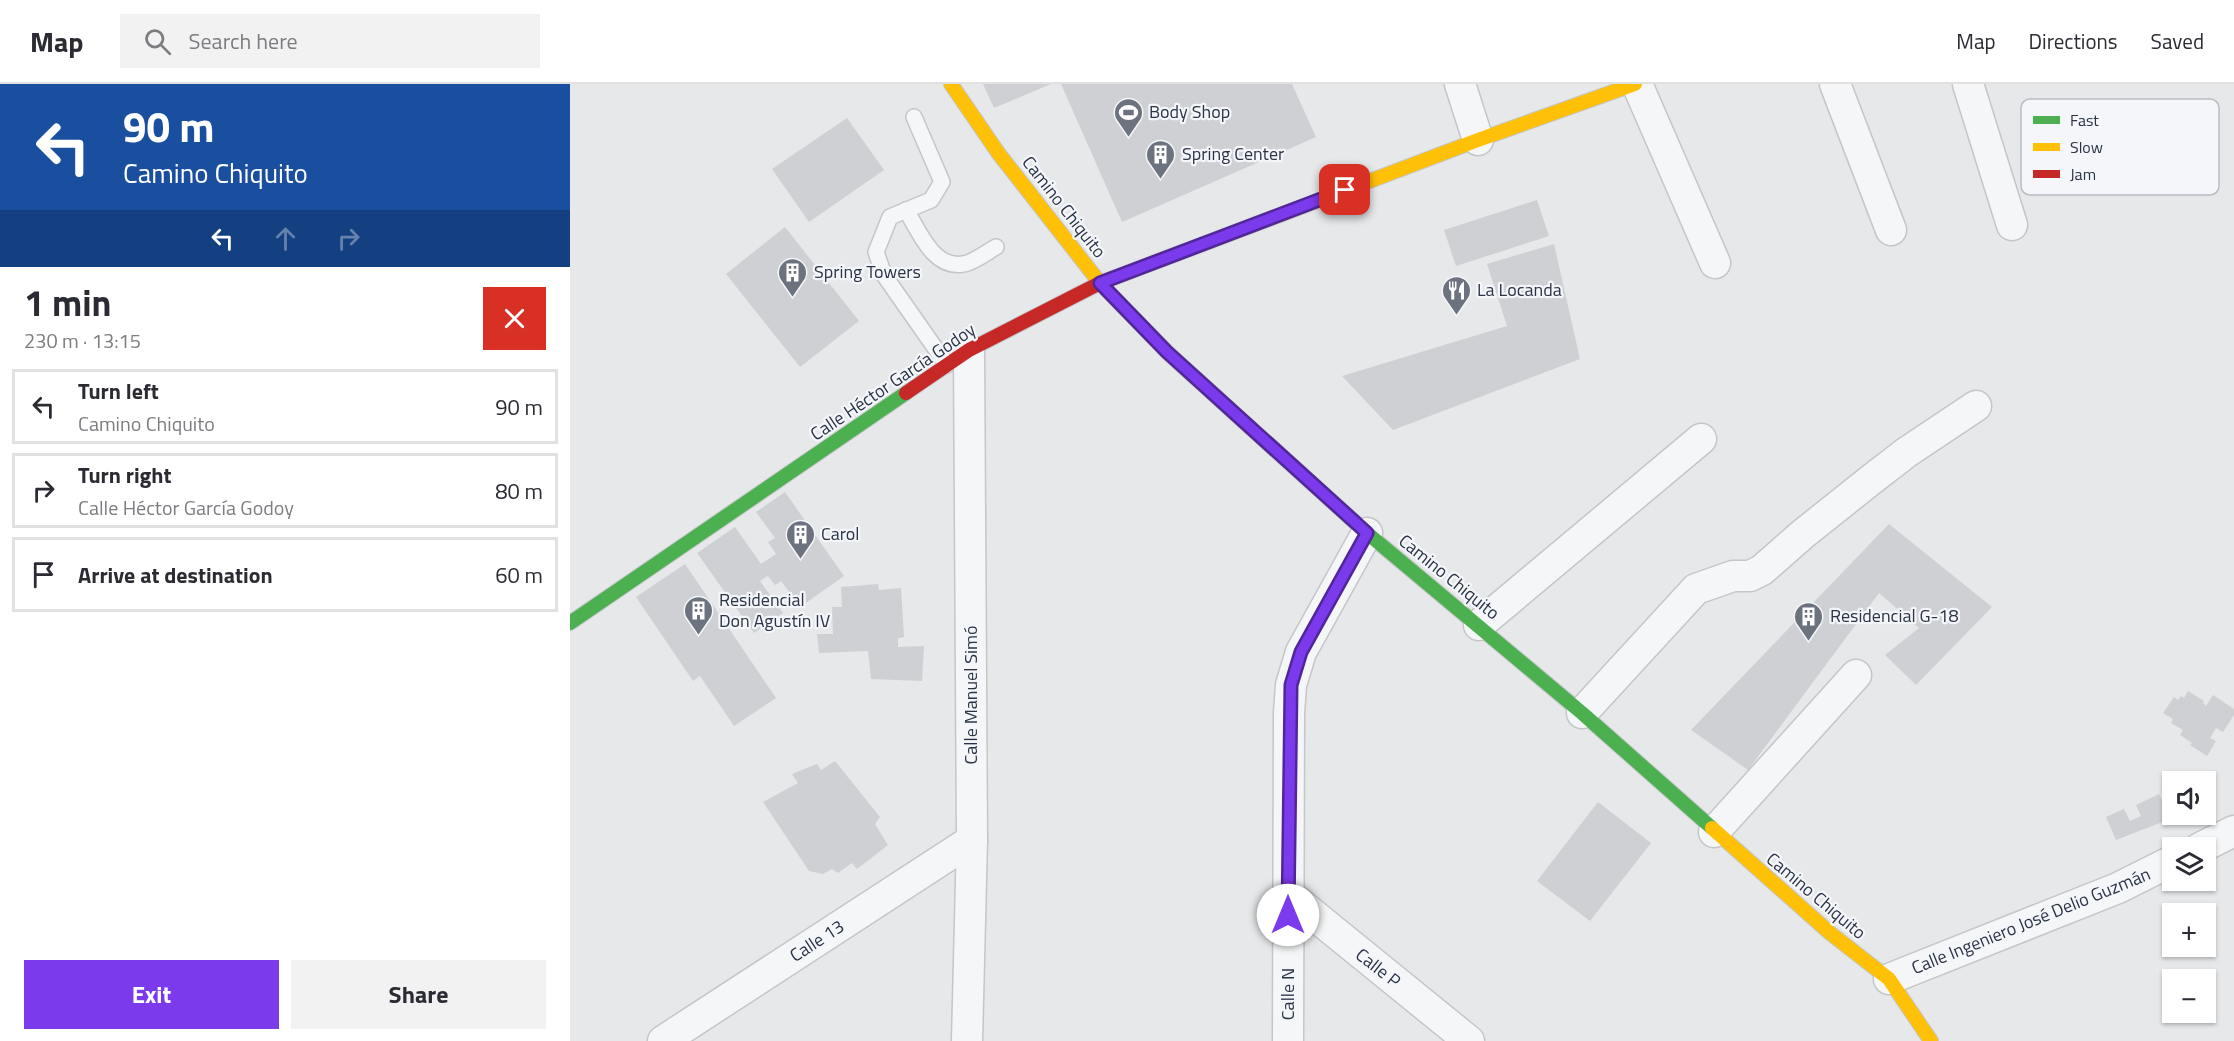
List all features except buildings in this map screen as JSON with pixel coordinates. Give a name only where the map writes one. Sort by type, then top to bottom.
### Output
[{"type":"main road","name":"Camino Chiquito","points":[[951,84],[999,154],[1100,283],[1167,352],[1367,533],[1582,713],[1830,933],[1889,979],[1931,1041]]},
{"type":"main road","name":"Calle Héctor García Godoy","points":[[570,623],[958,357],[1100,283],[1478,140],[1636,84]]},
{"type":"street","points":[[1460,84],[1478,140]]},
{"type":"street","points":[[1636,84],[1715,263]]},
{"type":"street","points":[[1835,84],[1891,230]]},
{"type":"street","points":[[1968,84],[2012,225]]},
{"type":"street","name":"Calle Manuel Simó","points":[[958,357],[972,840],[967,1041]]},
{"type":"street","points":[[1582,713],[1696,589],[1732,576],[1750,576],[1762,570],[1803,534],[1907,452],[1976,406]]},
{"type":"street","points":[[1479,625],[1701,438]]},
{"type":"street","name":"Calle N","points":[[1288,1041],[1291,685],[1301,652],[1367,533]]},
{"type":"street","points":[[1714,832],[1856,675]]},
{"type":"street","points":[[2216,840],[2234,831]]},
{"type":"street","name":"Calle 13","points":[[663,1041],[972,840]]},
{"type":"street","name":"Calle Ingeniero José Delio Guzmán","points":[[1889,979],[2118,888],[2162,866]]},
{"type":"street","name":"Calle P","points":[[1288,894],[1468,1041]]},
{"type":"lane","points":[[914,117],[942,182],[931,200],[890,217],[876,252],[884,275],[958,357]]},
{"type":"lane","points":[[906,210],[928,247],[942,261],[963,264],[996,247]]},
{"type":"traffic: fast","points":[[570,623],[906,393]]},
{"type":"traffic: fast","points":[[1274,449],[1367,533],[1582,713],[1712,828]]},
{"type":"traffic: slow","points":[[951,84],[999,154],[1100,283],[1167,352],[1274,449]]},
{"type":"traffic: slow","points":[[1211,241],[1478,140],[1635,84]]},
{"type":"traffic: slow","points":[[1712,828],[1830,933],[1889,979],[1931,1041]]},
{"type":"traffic: jam","points":[[906,393],[969,350],[1100,283],[1211,241]]},
{"type":"place","name":"Body Shop","points":[[1128,138]]},
{"type":"place","name":"Spring Center","points":[[1161,180]]},
{"type":"place","name":"Spring Towers","points":[[793,298]]},
{"type":"place","name":"La Locanda","points":[[1456,316]]},
{"type":"place","name":"Carol","points":[[800,560]]},
{"type":"place","name":"Residencial Don Agustín IV","points":[[698,636]]},
{"type":"place","name":"Residencial G-18","points":[[1809,642]]},
{"type":"route","points":[[1288,915],[1291,685],[1301,652],[1367,533],[1167,352],[1100,283],[1345,190]]}]
